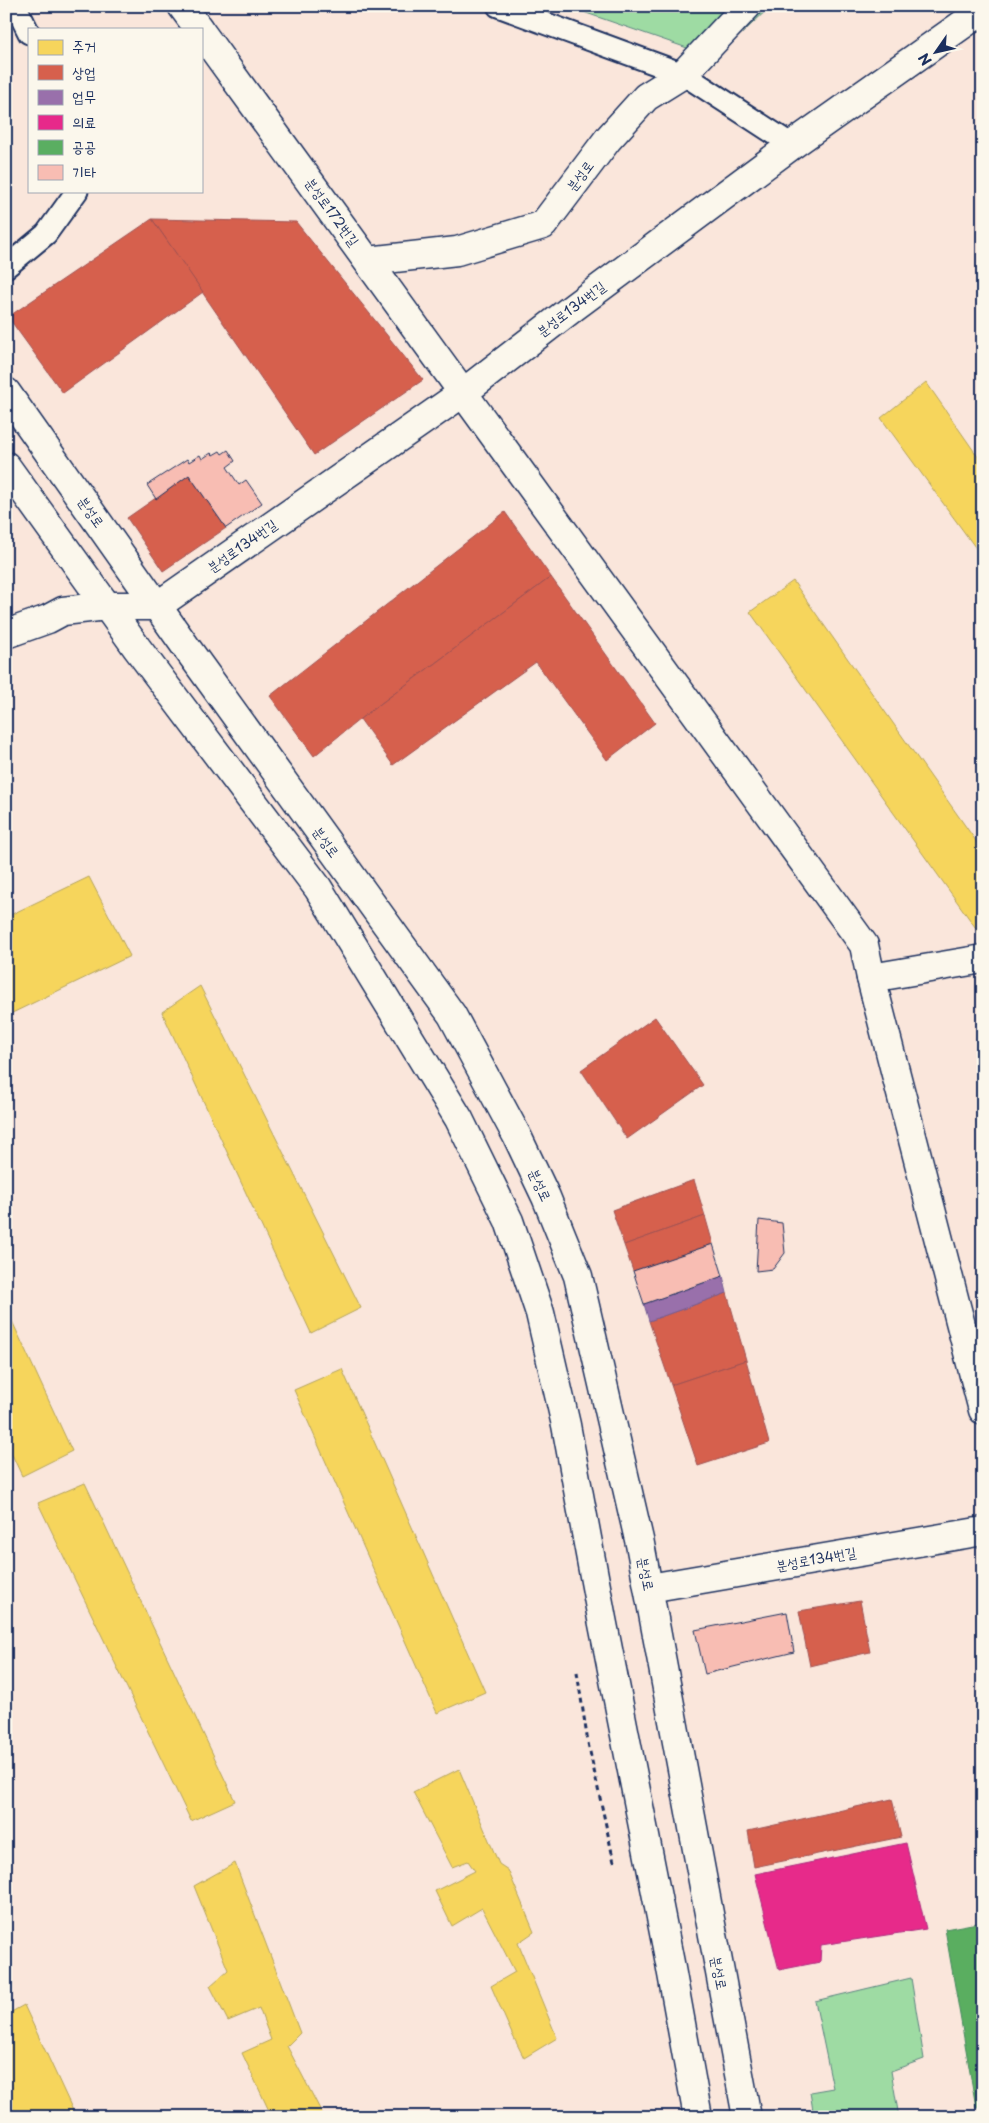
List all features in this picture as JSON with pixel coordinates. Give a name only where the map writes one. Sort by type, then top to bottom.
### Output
[{"type":"street","points":[[182,6],[198,28]]},
{"type":"street","name":"분성로","points":[[368,261],[457,251],[544,225],[608,140],[646,98],[684,74],[747,6]]},
{"type":"street","name":"분성로134번길","points":[[157,606],[464,392],[792,145],[983,10]]},
{"type":"street","name":"분성로172번길","points":[[202,33],[864,945],[983,1410]]},
{"type":"street","name":"분성로","points":[[6,392],[157,606],[452,1015],[517,1136],[546,1197],[578,1276],[649,1588],[657,1642],[747,2117]]},
{"type":"street","points":[[6,466],[107,606],[318,888],[460,1119],[509,1221],[540,1313],[566,1425],[698,2117]]},
{"type":"street","points":[[6,634],[48,619],[62,611],[107,606],[157,606]]},
{"type":"street","points":[[871,978],[983,960]]},
{"type":"street","name":"분성로134번길","points":[[649,1588],[983,1531]]},
{"type":"lane","points":[[18,6],[18,11],[28,31]]},
{"type":"lane","points":[[498,6],[684,74],[792,145]]},
{"type":"lane","points":[[6,267],[46,234],[75,192]]},
{"type":"path","points":[[576,1667],[588,1743],[616,1868]]},
{"type":"green space","points":[[566,6],[771,6],[716,58]]},
{"type":"green space","points":[[911,1978],[924,2059],[891,2071],[899,2117],[814,2117],[810,2092],[833,2088],[815,2001]]},
{"type":"building: 주거","points":[[926,382],[983,464],[983,558],[881,418]]},
{"type":"building: 주거","points":[[793,581],[983,851],[983,938],[750,612]]},
{"type":"building: 주거","points":[[89,877],[130,956],[6,1016],[6,917]]},
{"type":"building: 주거","points":[[200,986],[361,1308],[311,1333],[162,1012]]},
{"type":"building: 주거","points":[[6,1308],[72,1451],[22,1476],[6,1442]]},
{"type":"building: 주거","points":[[342,1369],[485,1692],[437,1713],[294,1390]]},
{"type":"building: 주거","points":[[85,1483],[235,1801],[191,1821],[38,1503]]},
{"type":"building: 주거","points":[[459,1769],[499,1864],[508,1870],[534,1932],[518,1943],[557,2038],[524,2058],[491,1986],[515,1972],[482,1908],[452,1926],[435,1891],[475,1871],[468,1861],[452,1867],[413,1792]]},
{"type":"building: 주거","points":[[235,1863],[300,2033],[287,2046],[324,2117],[272,2117],[242,2053],[271,2040],[259,2008],[228,2021],[210,1986],[228,1970],[194,1886]]},
{"type":"building: 주거","points":[[24,2005],[76,2117],[13,2117],[6,2102],[6,2015]]},
{"type":"building: 상업","points":[[152,219],[296,222],[423,380],[314,455]]},
{"type":"building: 상업","points":[[152,219],[203,292],[63,393],[8,317]]},
{"type":"building: 상업","points":[[189,475],[226,528],[163,571],[127,518]]},
{"type":"building: 상업","points":[[505,512],[551,577],[360,719],[314,756],[270,696]]},
{"type":"building: 상업","points":[[551,577],[655,723],[607,760],[536,662],[393,765],[360,719]]},
{"type":"building: 상업","points":[[655,1017],[703,1085],[627,1139],[581,1070]]},
{"type":"building: 상업","points":[[694,1180],[705,1216],[624,1245],[612,1210]]},
{"type":"building: 상업","points":[[705,1216],[713,1244],[633,1271],[624,1245]]},
{"type":"building: 상업","points":[[727,1293],[746,1360],[671,1385],[649,1321]]},
{"type":"building: 상업","points":[[746,1360],[769,1443],[698,1466],[671,1385]]},
{"type":"building: 상업","points":[[860,1601],[870,1652],[810,1666],[799,1611]]},
{"type":"building: 상업","points":[[892,1799],[901,1837],[754,1867],[748,1831]]},
{"type":"building: 업무","points":[[723,1276],[727,1293],[649,1321],[644,1304]]},
{"type":"building: 의료","points":[[906,1843],[926,1929],[821,1945],[820,1962],[779,1970],[755,1874]]},
{"type":"building: 공공","points":[[983,1922],[983,2106],[976,2107],[945,1929]]},
{"type":"building: 기타","points":[[228,450],[235,461],[227,467],[239,485],[246,480],[262,503],[226,528],[189,475],[156,499],[147,485],[187,459],[189,462],[200,455],[202,459],[211,453],[213,455],[220,451],[222,454]]},
{"type":"building: 기타","points":[[759,1220],[782,1223],[785,1253],[773,1269],[756,1271]]},
{"type":"building: 기타","points":[[713,1244],[723,1276],[644,1304],[633,1271]]},
{"type":"building: 기타","points":[[787,1612],[794,1652],[705,1674],[695,1630]]}]
